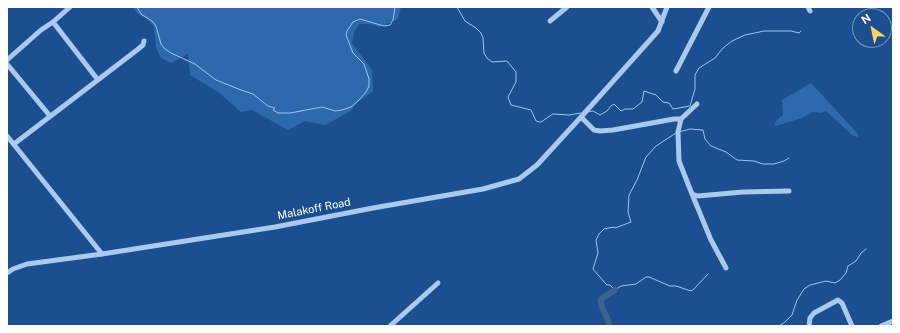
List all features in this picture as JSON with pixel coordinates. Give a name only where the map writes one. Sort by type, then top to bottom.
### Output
[{"type":"street","points":[[7,60],[70,7]]},
{"type":"street","points":[[550,21],[567,7]]},
{"type":"street","points":[[652,7],[662,22]]},
{"type":"street","name":"Malakoff Road","points":[[7,273],[27,264],[275,227],[380,206],[483,189],[519,179],[536,165],[584,114],[658,31],[667,7]]},
{"type":"street","points":[[676,71],[709,7]]},
{"type":"street","points":[[53,22],[98,80]]},
{"type":"street","points":[[14,144],[137,50],[144,41]]},
{"type":"street","points":[[7,64],[50,116]]},
{"type":"street","points":[[697,104],[681,119],[678,128],[679,161],[711,240],[726,268]]},
{"type":"street","points":[[584,114],[594,130],[600,131],[681,119]]},
{"type":"street","points":[[7,136],[102,254]]},
{"type":"street","points":[[692,194],[698,196],[743,192],[788,191]]},
{"type":"street","points":[[390,326],[438,283]]},
{"type":"street","points":[[809,326],[810,318],[814,313],[838,300],[842,303],[852,326]]},
{"type":"street","points":[[881,326],[893,321]]},
{"type":"shaded area","points":[[132,7],[401,7],[398,19],[380,27],[369,24],[359,24],[354,32],[352,43],[372,70],[373,91],[357,103],[351,111],[325,125],[305,121],[288,130],[252,110],[241,112],[218,92],[190,75],[188,54],[171,63],[161,58],[156,48],[154,27],[147,19],[138,14]]},
{"type":"shaded area","points":[[811,83],[858,134],[858,137],[853,136],[826,111],[821,113],[813,112],[802,118],[776,126],[774,124],[783,115],[782,100]]},
{"type":"waterway","points":[[137,7],[141,14],[152,21],[156,26],[161,44],[165,49],[195,64],[216,80],[253,94],[268,106],[275,108],[273,110],[278,113],[290,113],[322,107],[335,111],[342,110],[351,107],[359,100],[369,86],[369,79],[364,64],[353,53],[346,35],[347,31],[353,22],[360,19],[384,26],[390,25],[393,20],[395,7]]},
{"type":"waterway","points":[[457,7],[465,21],[481,33],[483,38],[484,53],[487,58],[492,62],[507,61],[516,72],[516,82],[508,97],[511,105],[531,110],[536,121],[539,122],[553,114],[569,115],[581,113]]},
{"type":"waterway","points":[[588,112],[593,111],[600,115],[614,104],[621,111],[625,109],[633,109],[642,102],[644,91],[656,95],[663,102],[669,103],[673,109],[690,106],[695,89],[695,75],[699,68],[715,58],[723,48],[732,41],[745,35],[764,31],[791,31],[799,33],[801,31]]},
{"type":"waterway","points":[[679,132],[690,129],[703,130],[705,139],[711,146],[726,152],[737,160],[774,164],[789,158]]},
{"type":"waterway","points":[[676,133],[656,146],[646,157],[629,195],[628,212],[631,222],[615,228],[604,229],[599,234],[596,240],[598,253],[593,269],[607,285],[610,285],[615,290],[621,286],[636,284],[646,277],[649,277],[670,286],[676,286],[691,291],[708,274]]},
{"type":"waterway","points":[[779,326],[792,315],[797,300],[804,289],[810,285],[826,281],[835,283],[840,280],[846,273],[848,266],[856,261],[861,253],[866,249]]},
{"type":"waterway","points":[[609,326],[608,320],[601,305],[601,299],[615,290]]}]
